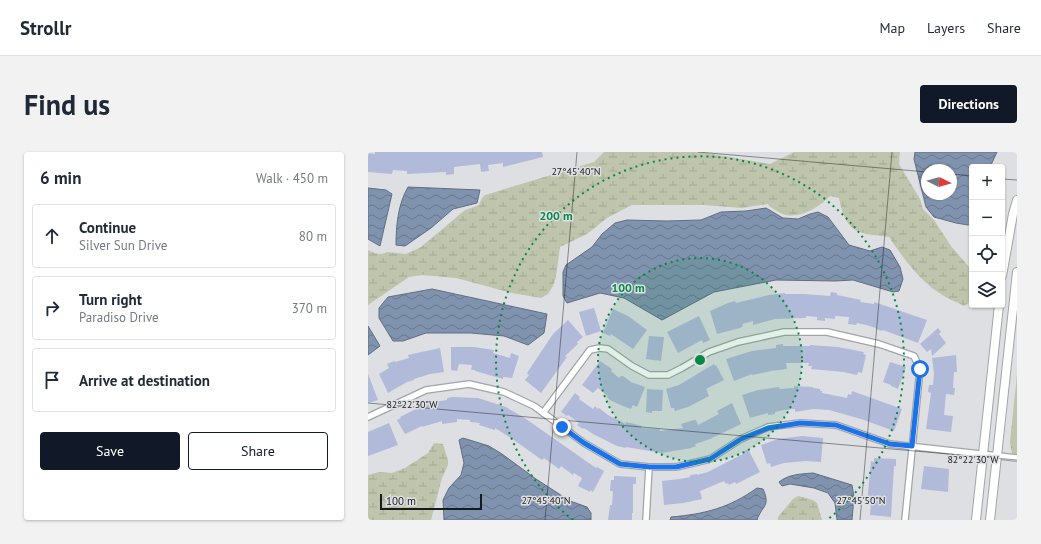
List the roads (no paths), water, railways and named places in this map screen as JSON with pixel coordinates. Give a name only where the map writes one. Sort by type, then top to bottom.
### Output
[{"type":"main road","points":[[1003,272],[1017,200]]},
{"type":"main road","points":[[990,520],[1017,272]]},
{"type":"main road","points":[[976,520],[999,308]]},
{"type":"street","points":[[543,414],[590,350],[600,348],[608,349],[649,376],[668,375],[709,352],[738,342],[784,332],[827,332],[879,344],[914,356],[920,369],[905,520]]},
{"type":"street","points":[[368,417],[426,390],[469,384],[504,392],[534,406],[584,443],[620,464],[650,467],[676,467],[710,459],[741,439],[768,428],[800,423],[836,425],[890,444],[1017,458]]},
{"type":"street","points":[[646,520],[650,467]]},
{"type":"water","points":[[915,152],[997,152],[991,164],[969,164],[968,225],[934,217],[926,207],[924,200],[957,200],[957,164],[921,164],[921,187],[914,159]]},
{"type":"water","points":[[408,187],[480,190],[477,203],[453,209],[431,228],[405,246],[396,245],[398,215]]},
{"type":"water","points":[[368,188],[386,190],[392,194],[380,246],[368,239]]},
{"type":"water","points":[[766,208],[783,218],[798,219],[818,212],[828,217],[849,245],[870,251],[882,247],[890,250],[900,267],[903,279],[899,291],[893,292],[853,280],[776,280],[714,292],[662,320],[624,298],[600,293],[567,303],[563,296],[563,272],[566,265],[592,247],[602,234],[615,223],[627,220],[701,220],[721,212],[746,211]]},
{"type":"water","points":[[432,289],[547,314],[544,333],[528,345],[504,336],[471,333],[426,333],[403,341],[393,341],[379,318],[379,308],[388,297]]},
{"type":"water","points":[[368,326],[380,346],[368,355]]},
{"type":"water","points":[[463,438],[489,446],[570,501],[587,507],[591,513],[591,520],[444,520],[443,500],[449,488],[461,475],[464,463],[459,440]]},
{"type":"water","points":[[813,473],[852,485],[854,497],[852,520],[837,520],[835,503],[828,493],[814,488],[790,484],[782,486],[779,482],[791,476]]},
{"type":"water","points":[[757,488],[763,489],[766,503],[757,520],[670,520],[671,517],[695,514],[716,509],[737,501]]}]
